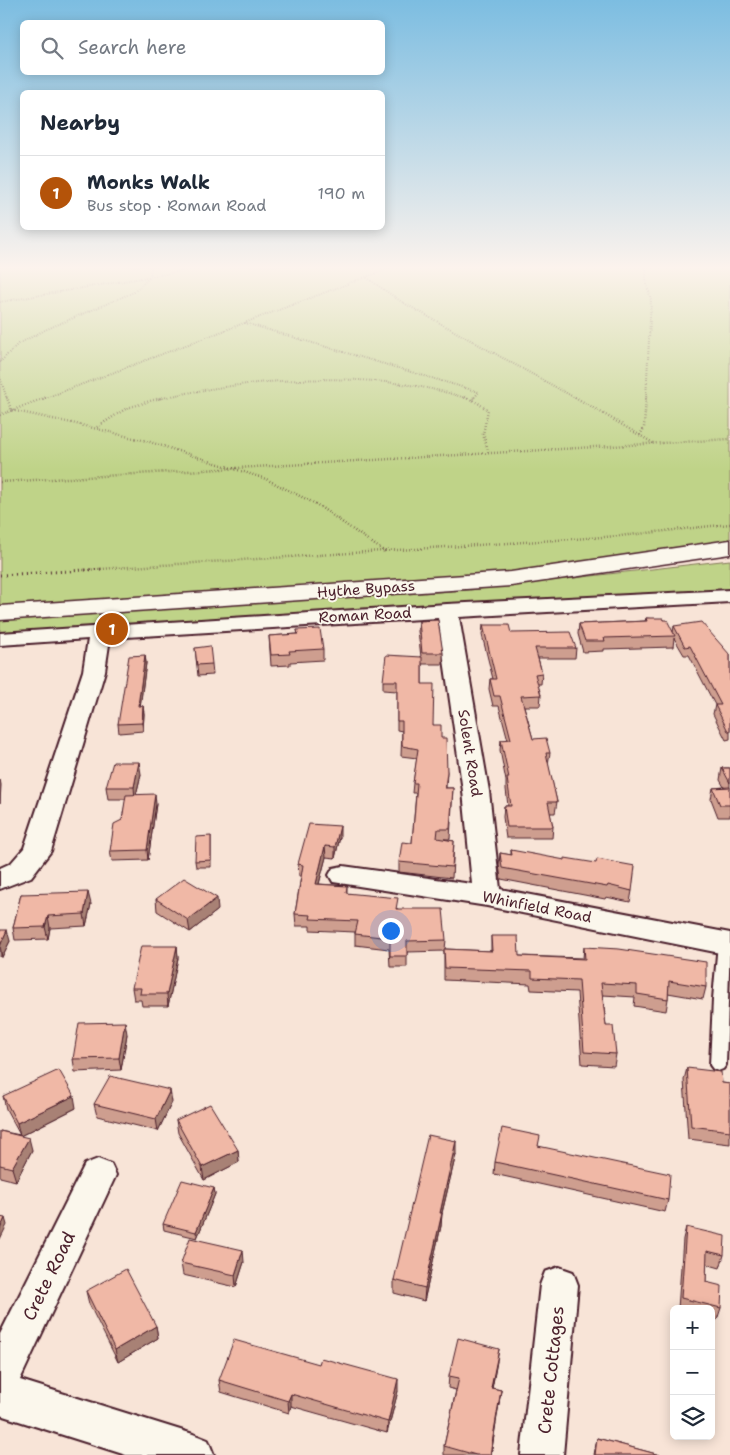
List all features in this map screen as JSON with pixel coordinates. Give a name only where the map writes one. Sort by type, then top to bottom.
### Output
[{"type":"main road","name":"Hythe Bypass","points":[[0,612],[511,579],[730,547]]},
{"type":"street","name":"Roman Road","points":[[0,639],[447,610],[728,600]]},
{"type":"street","name":"Solent Road","points":[[447,610],[476,791],[487,896]]},
{"type":"street","points":[[0,879],[21,870],[37,851],[94,671],[100,632]]},
{"type":"street","name":"Whinfield Road","points":[[343,875],[487,896],[727,944]]},
{"type":"street","name":"Crete Road","points":[[0,1377],[98,1175]]},
{"type":"street","name":"Crete Cottages","points":[[542,1455],[559,1285]]},
{"type":"street","points":[[0,1394],[192,1455]]},
{"type":"lane","points":[[718,1066],[720,999],[727,944]]},
{"type":"path","points":[[0,362],[18,344],[38,334]]},
{"type":"path","points":[[0,414],[216,334]]},
{"type":"path","points":[[282,334],[479,392],[472,400]]},
{"type":"path","points":[[460,334],[573,396],[654,444]]},
{"type":"path","points":[[640,435],[644,428],[649,334]]},
{"type":"path","points":[[0,377],[11,410]]},
{"type":"path","points":[[96,427],[130,406],[142,402],[201,390],[267,380],[324,379],[408,386],[472,400],[484,405],[488,410],[483,434],[490,453]]},
{"type":"path","points":[[11,410],[96,427],[159,444],[274,483],[305,497],[342,519],[385,552]]},
{"type":"path","points":[[0,482],[730,439]]},
{"type":"path","points":[[0,576],[619,536],[730,524]]},
{"type":"green space","points":[[0,334],[730,334],[730,543],[486,578],[0,609]]},
{"type":"green space","points":[[730,560],[730,589],[248,617],[0,636],[0,619],[470,590]]},
{"type":"building","points":[[646,618],[663,618],[667,620],[675,636],[604,638],[605,641],[585,641],[579,624],[647,621]]},
{"type":"building","points":[[438,620],[443,653],[422,653],[419,621]]},
{"type":"building","points":[[701,622],[730,655],[730,731],[728,731],[715,705],[721,705],[690,646],[685,647],[674,626]]},
{"type":"building","points":[[483,625],[509,625],[511,633],[570,632],[576,648],[535,648],[542,673],[535,674],[541,695],[521,696],[533,739],[546,738],[550,753],[546,753],[557,802],[548,802],[553,827],[507,827],[504,806],[511,806],[507,778],[509,778],[501,740],[511,739],[500,696],[494,696],[490,679],[496,679]]},
{"type":"building","points":[[320,629],[323,649],[289,651],[290,654],[271,655],[269,636],[298,634],[297,630]]},
{"type":"building","points":[[210,646],[212,664],[197,665],[195,648]]},
{"type":"building","points":[[145,655],[138,706],[143,706],[142,723],[118,724],[129,656]]},
{"type":"building","points":[[386,655],[422,657],[422,684],[434,684],[433,725],[441,725],[441,738],[446,738],[447,772],[445,788],[453,788],[450,829],[438,829],[437,838],[454,841],[452,867],[399,862],[402,842],[412,843],[417,783],[413,783],[418,749],[402,746],[402,721],[397,721],[397,681],[383,681]]},
{"type":"building","points":[[113,762],[139,762],[134,787],[106,787]]},
{"type":"building","points":[[722,768],[730,768],[730,783]]},
{"type":"building","points":[[730,787],[730,805],[720,805],[713,788]]},
{"type":"building","points":[[155,794],[147,850],[110,851],[114,824],[122,820],[126,795]]},
{"type":"building","points":[[309,824],[340,826],[335,847],[325,846],[316,884],[347,886],[346,893],[398,898],[396,909],[443,909],[446,940],[407,941],[407,956],[390,956],[390,938],[355,934],[358,921],[310,919],[311,915],[295,914],[303,865],[298,864]]},
{"type":"building","points":[[211,836],[211,860],[195,861],[196,837]]},
{"type":"building","points":[[511,850],[565,860],[565,858],[596,863],[597,859],[635,866],[632,891],[608,885],[607,887],[502,868],[500,853],[512,855]]},
{"type":"building","points":[[184,878],[217,898],[188,920],[156,899]]},
{"type":"building","points":[[88,892],[84,914],[48,916],[45,927],[13,928],[21,894]]},
{"type":"building","points":[[0,930],[7,930],[0,946]]},
{"type":"building","points":[[491,936],[518,936],[519,956],[585,959],[584,947],[619,949],[706,962],[706,987],[669,981],[668,999],[637,994],[637,985],[601,983],[606,1026],[613,1026],[616,1054],[584,1052],[579,980],[532,978],[532,971],[445,968],[444,949],[492,951]]},
{"type":"building","points":[[141,946],[177,946],[167,994],[140,994],[141,988],[132,988]]},
{"type":"building","points":[[125,1022],[119,1058],[73,1059],[79,1023]]},
{"type":"building","points":[[687,1068],[721,1072],[722,1083],[730,1084],[730,1131],[691,1126]]},
{"type":"building","points":[[59,1070],[74,1096],[17,1123],[3,1096]]},
{"type":"building","points":[[110,1076],[170,1090],[156,1119],[94,1104]]},
{"type":"building","points":[[210,1104],[238,1150],[202,1167],[176,1120]]},
{"type":"building","points":[[502,1128],[540,1136],[538,1146],[670,1174],[668,1200],[495,1162]]},
{"type":"building","points":[[0,1131],[29,1138],[12,1168],[0,1165]]},
{"type":"building","points":[[428,1135],[456,1141],[425,1288],[394,1280]]},
{"type":"building","points":[[182,1180],[214,1188],[196,1232],[163,1224]]},
{"type":"building","points":[[0,1217],[5,1218],[0,1229]]},
{"type":"building","points":[[686,1227],[725,1236],[724,1255],[707,1251],[706,1282],[722,1286],[721,1308],[681,1298]]},
{"type":"building","points":[[190,1238],[243,1250],[235,1275],[181,1263]]},
{"type":"building","points":[[126,1269],[156,1326],[115,1350],[86,1291]]},
{"type":"building","points":[[458,1338],[499,1349],[491,1388],[501,1390],[490,1455],[476,1455],[444,1446],[459,1378],[449,1376]]},
{"type":"building","points":[[234,1340],[319,1364],[321,1358],[398,1379],[388,1422],[291,1394],[288,1401],[219,1380]]},
{"type":"building","points":[[597,1438],[660,1455],[595,1455]]},
{"type":"place","name":"Monks Walk","points":[[112,629]]}]
